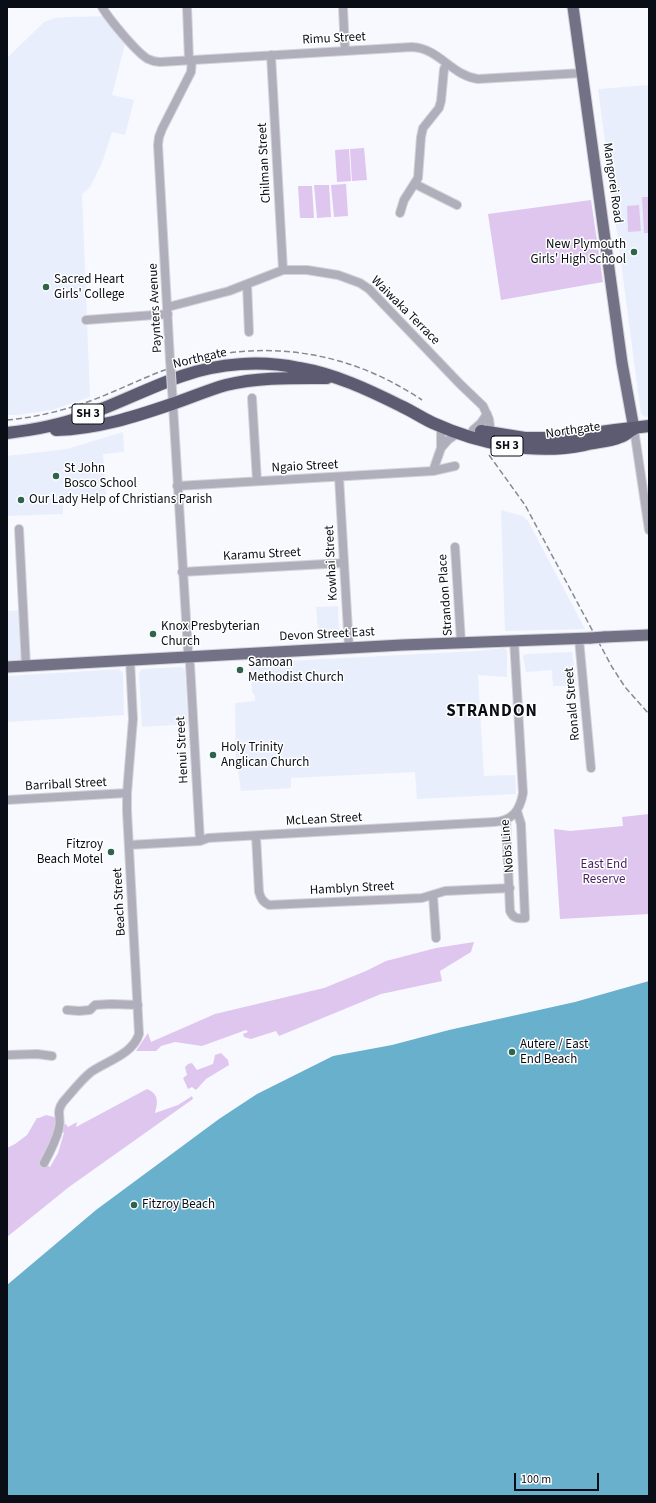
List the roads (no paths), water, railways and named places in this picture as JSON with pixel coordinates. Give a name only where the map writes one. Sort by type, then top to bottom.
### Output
[{"type":"highway","name":"Northgate","points":[[7,433],[32,430],[81,417],[183,376],[215,368],[248,364],[281,365],[316,371],[349,382],[402,406],[441,427],[504,445],[547,449],[570,448],[620,438],[634,429]]},
{"type":"highway","points":[[32,430],[104,425],[173,404],[214,388],[250,381],[328,378],[349,382]]},
{"type":"highway","name":"Northgate","points":[[402,406],[473,430],[491,434],[525,438],[559,438],[649,426]]},
{"type":"main road","name":"Mangorei Road","points":[[573,7],[622,363],[634,429]]},
{"type":"main road","name":"Devon Street East","points":[[7,668],[461,642],[579,639],[649,635]]},
{"type":"street","name":"Rimu Street","points":[[102,7],[139,52],[148,59],[160,62],[418,47],[430,51],[465,76],[478,79],[582,73]]},
{"type":"street","name":"Paynters Avenue","points":[[187,7],[191,72],[159,137],[177,486],[189,657]]},
{"type":"street","points":[[343,7],[345,51]]},
{"type":"street","name":"Chilman Street","points":[[271,55],[283,270]]},
{"type":"street","points":[[400,213],[404,200],[415,184],[419,172],[423,128],[439,108],[442,101],[444,69],[447,64]]},
{"type":"street","points":[[415,184],[457,204]]},
{"type":"street","name":"Waiwaka Terrace","points":[[86,320],[168,310],[229,291],[283,270],[307,270],[338,275],[360,283],[369,290],[483,406],[487,414],[491,434]]},
{"type":"street","points":[[247,284],[249,332]]},
{"type":"street","points":[[252,398],[257,481]]},
{"type":"street","points":[[473,430],[481,423],[487,414]]},
{"type":"street","points":[[434,471],[441,448],[441,427]]},
{"type":"street","name":"Mangorei Road","points":[[634,429],[649,530]]},
{"type":"street","points":[[441,448],[448,440],[458,433]]},
{"type":"street","name":"Ngaio Street","points":[[177,486],[434,471],[455,466]]},
{"type":"street","name":"Kowhai Street","points":[[339,477],[349,648]]},
{"type":"street","points":[[19,529],[26,666]]},
{"type":"street","name":"Strandon Place","points":[[455,547],[461,642]]},
{"type":"street","name":"Karamu Street","points":[[182,572],[344,563]]},
{"type":"street","name":"Ronald Street","points":[[579,639],[591,768]]},
{"type":"street","name":"Nobs Line","points":[[506,820],[510,910],[517,918],[525,918],[521,824],[517,811],[522,800],[523,789],[514,640]]},
{"type":"street","name":"Henui Street","points":[[189,657],[200,841]]},
{"type":"street","name":"Beach Street","points":[[44,1163],[59,1129],[60,1123],[58,1114],[60,1106],[90,1073],[124,1052],[134,1044],[139,1034],[127,793],[133,719],[130,660]]},
{"type":"street","name":"Barriball Street","points":[[7,800],[127,793]]},
{"type":"street","points":[[506,820],[517,811]]},
{"type":"street","name":"McLean Street","points":[[129,845],[200,841],[208,838],[494,822],[506,820]]},
{"type":"street","name":"Hamblyn Street","points":[[256,836],[261,898],[269,905],[422,898],[445,892],[510,888]]},
{"type":"street","points":[[433,895],[436,938]]},
{"type":"street","points":[[67,1010],[90,1010],[95,1005],[138,1005]]},
{"type":"street","points":[[7,1055],[37,1054],[52,1056]]},
{"type":"water","points":[[649,981],[649,1496],[7,1496],[7,1285],[96,1210],[219,1119],[257,1094],[333,1056],[392,1045],[449,1030],[575,1002]]},
{"type":"railway","points":[[7,420],[33,417],[67,409],[151,375],[188,362],[214,355],[242,351],[297,352],[349,364],[374,373],[398,385],[422,400]]},
{"type":"railway","points":[[489,455],[525,505],[612,667],[625,687],[649,714]]},
{"type":"place","name":"New Plymouth Girls' High School","points":[[634,252]]},
{"type":"place","name":"Sacred Heart Girls' College","points":[[46,287]]},
{"type":"place","name":"St John Bosco School","points":[[56,476]]},
{"type":"place","name":"Our Lady Help of Christians Parish","points":[[21,500]]},
{"type":"place","name":"Knox Presbyterian Church","points":[[153,634]]},
{"type":"place","name":"Samoan Methodist Church","points":[[240,670]]},
{"type":"place","name":"Holy Trinity Anglican Church","points":[[213,755]]},
{"type":"place","name":"Fitzroy Beach Motel","points":[[111,852]]},
{"type":"place","name":"Autere / East End Beach","points":[[512,1052]]},
{"type":"place","name":"Fitzroy Beach","points":[[134,1205]]},
{"type":"district","name":"STRANDON","points":[[492,712]]},
{"type":"park label","name":"East End Reserve","points":[[604,872]]}]
